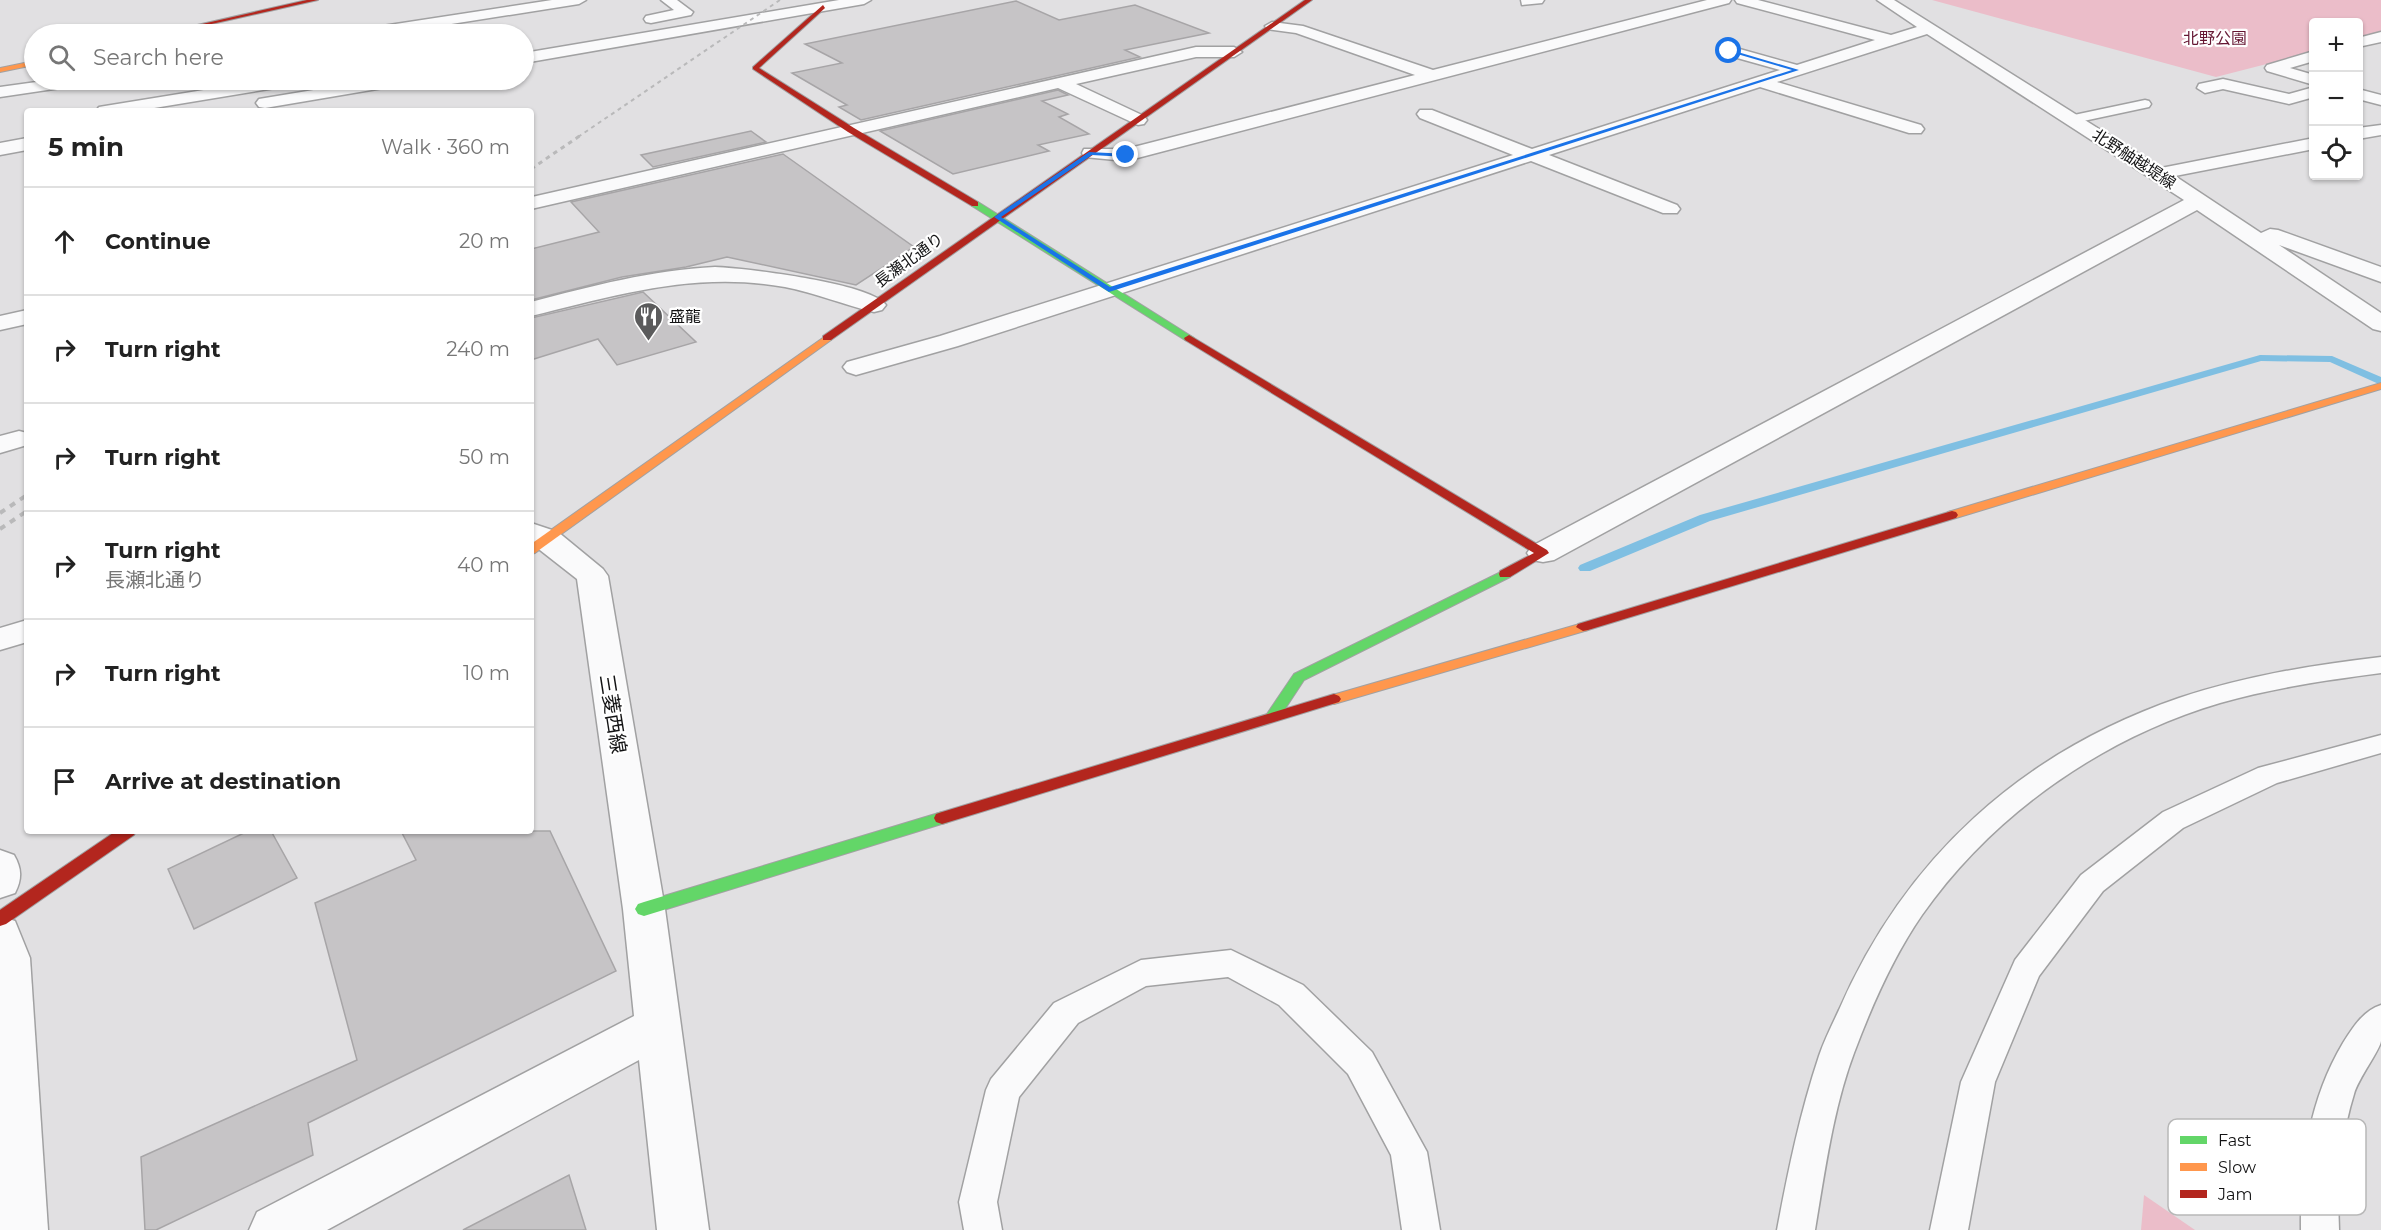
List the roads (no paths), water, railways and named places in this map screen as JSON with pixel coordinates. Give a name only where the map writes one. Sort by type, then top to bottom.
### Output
[{"type":"street","points":[[206,24],[315,0]]},
{"type":"street","points":[[427,24],[579,0]]},
{"type":"street","points":[[638,22],[686,12],[668,0]]},
{"type":"street","points":[[534,56],[864,0]]},
{"type":"street","name":"長瀬北通り","points":[[536,540],[1309,0]]},
{"type":"street","points":[[1091,153],[1126,155],[1724,0]]},
{"type":"street","points":[[1742,0],[1892,40]]},
{"type":"street","name":"北野舳越堤線","points":[[1884,0],[2074,119],[2381,324]]},
{"type":"street","points":[[1665,2],[1692,9]]},
{"type":"street","points":[[824,7],[755,68],[850,130],[997,217],[1109,290],[1543,553]]},
{"type":"street","points":[[1631,25],[1660,33]]},
{"type":"street","points":[[1272,26],[1298,29],[1431,75]]},
{"type":"street","points":[[856,367],[1109,290],[1929,28]]},
{"type":"street","points":[[2363,42],[2381,37]]},
{"type":"street","points":[[1729,51],[1797,70]]},
{"type":"street","points":[[534,203],[1196,52],[1234,52]]},
{"type":"street","points":[[2309,57],[2272,68],[2309,79]]},
{"type":"street","points":[[0,70],[24,65]]},
{"type":"street","points":[[1760,82],[1915,129]]},
{"type":"street","points":[[1060,83],[1138,120]]},
{"type":"street","points":[[2205,88],[2223,84],[2289,99],[2309,93]]},
{"type":"street","points":[[0,92],[35,95],[50,90]]},
{"type":"street","points":[[123,108],[232,90]]},
{"type":"street","points":[[253,105],[342,90]]},
{"type":"street","points":[[2363,95],[2381,100]]},
{"type":"street","points":[[1426,114],[1670,209]]},
{"type":"street","points":[[2363,133],[2381,130]]},
{"type":"street","points":[[2158,174],[2309,144]]},
{"type":"street","points":[[0,149],[24,145]]},
{"type":"street","points":[[1272,717],[1299,677],[1515,569],[2198,201]]},
{"type":"street","points":[[2222,217],[2381,275]]},
{"type":"street","points":[[534,308],[609,289],[694,275],[723,274],[750,276],[821,288],[874,305]]},
{"type":"street","points":[[0,323],[24,318]]},
{"type":"street","points":[[644,909],[1272,717],[1621,615],[2381,386]]},
{"type":"street","name":"三菱西線","points":[[536,540],[592,576],[644,909],[683,1230]]},
{"type":"street","points":[[0,639],[24,632]]},
{"type":"street","points":[[0,919],[124,834]]},
{"type":"street","points":[[0,866],[0,882]]},
{"type":"street","points":[[0,933],[8,958],[22,1230]]},
{"type":"street","points":[[275,1230],[657,1027]]},
{"type":"lane","points":[[2074,119],[2145,104]]},
{"type":"lane","points":[[1797,1230],[1804,1175],[1826,1083],[1856,1004],[1890,937],[1929,880],[1973,832],[2021,791],[2073,756],[2128,728],[2187,704],[2251,687],[2318,673],[2381,665]]},
{"type":"lane","points":[[1949,1230],[1978,1083],[2026,969],[2092,883],[2173,820],[2184,814],[2268,775],[2381,744]]},
{"type":"lane","points":[[982,1230],[978,1202],[1003,1090],[1066,1012],[1141,973],[1231,963],[1291,995],[1360,1063],[1409,1152],[1420,1230]]},
{"type":"lane","points":[[2329,1119],[2334,1099],[2351,1059],[2381,1019]]},
{"type":"lane","points":[[2320,1215],[2320,1230]]},
{"type":"waterway","points":[[1585,568],[1705,518],[2260,358],[2332,359],[2381,381]]},
{"type":"railway","points":[[578,137],[780,0]]},
{"type":"railway","points":[[534,167],[581,135]]},
{"type":"railway","points":[[0,513],[24,497]]},
{"type":"railway","points":[[0,529],[24,513]]},
{"type":"place","name":"盛龍","points":[[648,342]]},
{"type":"park label","name":"北野公園","points":[[2215,38]]}]
